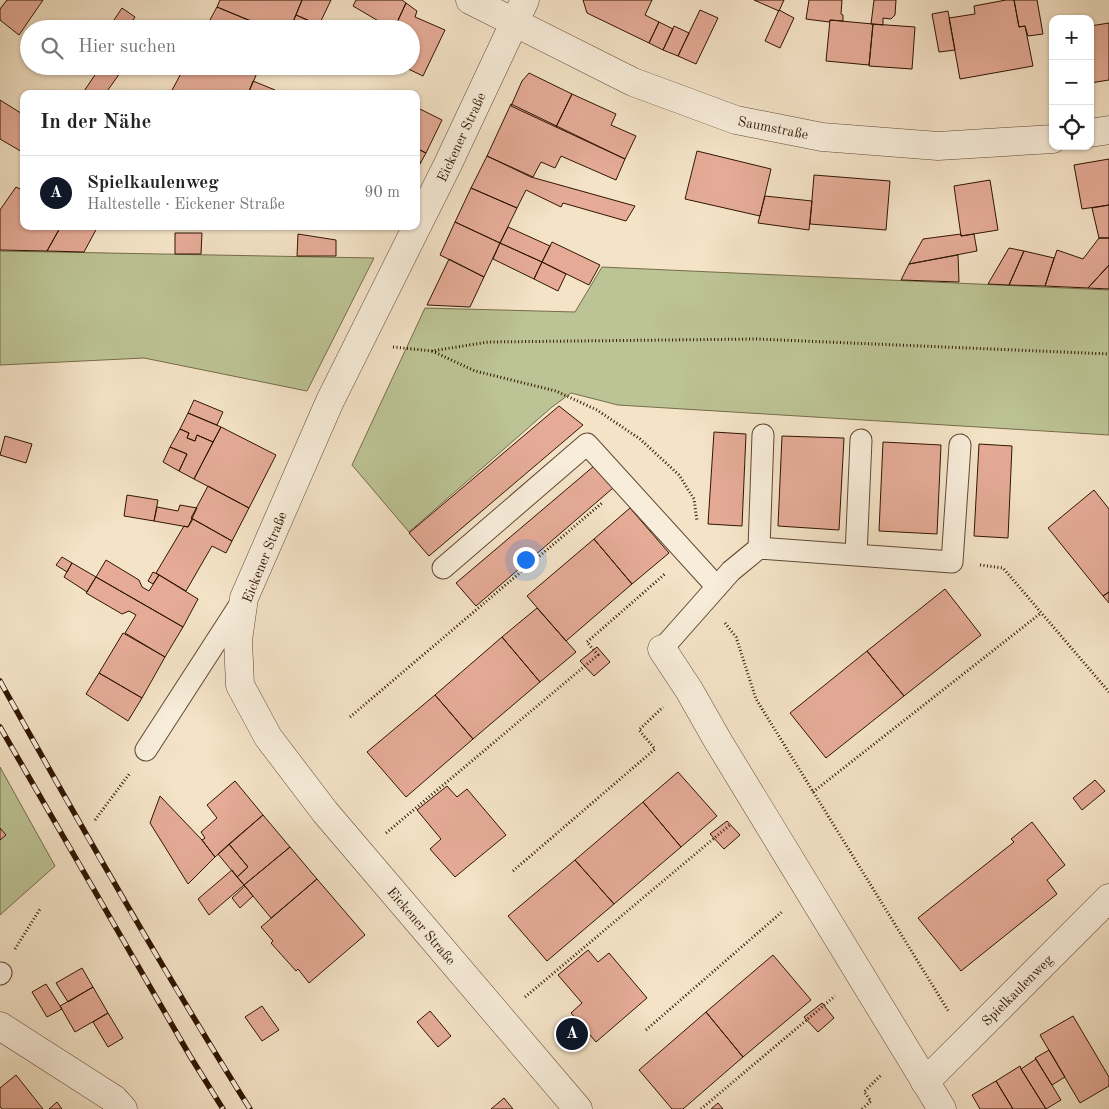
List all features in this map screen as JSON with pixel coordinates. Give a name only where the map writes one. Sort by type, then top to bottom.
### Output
[{"type":"street","name":"Saumstraße","points":[[470,0],[519,12],[633,82],[736,120],[822,137],[938,146],[1049,138]]},
{"type":"street","name":"Eickener Straße","points":[[420,221],[519,12]]},
{"type":"street","points":[[1094,132],[1109,130]]},
{"type":"street","name":"Eickener Straße","points":[[416,230],[330,401],[244,598],[238,640],[240,685],[268,737],[325,812],[578,1109]]},
{"type":"street","points":[[662,648],[942,1109]]},
{"type":"street","name":"Spielkaulenweg","points":[[925,1082],[1109,898]]},
{"type":"street","points":[[0,1026],[114,1099],[123,1109]]},
{"type":"lane","points":[[758,548],[762,435]]},
{"type":"lane","points":[[856,555],[861,440]]},
{"type":"lane","points":[[443,568],[587,444],[687,555],[711,593]]},
{"type":"lane","points":[[662,648],[731,571],[758,548],[952,562],[960,445]]},
{"type":"lane","points":[[146,750],[244,598]]},
{"type":"path","points":[[360,343],[432,351],[488,342],[758,340],[1109,354]]},
{"type":"path","points":[[360,854],[598,655],[587,642],[687,555],[698,525],[694,499],[679,475],[640,439],[597,410],[556,391],[474,371],[432,351]]},
{"type":"path","points":[[350,717],[603,502],[612,514],[634,497]]},
{"type":"path","points":[[952,562],[1003,568],[1109,692]]},
{"type":"path","points":[[711,593],[736,637],[756,698],[967,1040]]},
{"type":"path","points":[[814,792],[1042,613]]},
{"type":"path","points":[[513,871],[655,749],[639,730],[686,687]]},
{"type":"path","points":[[96,820],[146,750]]},
{"type":"path","points":[[500,1018],[756,803]]},
{"type":"path","points":[[646,1030],[808,889]]},
{"type":"path","points":[[0,974],[40,909]]},
{"type":"path","points":[[701,1109],[860,974]]},
{"type":"path","points":[[862,1109],[871,1101],[864,1092],[907,1052]]},
{"type":"green space","points":[[0,251],[374,258],[307,391],[144,358],[0,365]]},
{"type":"green space","points":[[602,267],[1109,290],[1109,435],[618,405],[571,393],[552,407],[409,532],[352,465],[425,308],[575,312]]},
{"type":"green space","points":[[0,767],[55,866],[0,915]]},
{"type":"building","points":[[7,0],[43,0],[29,20],[20,20],[19,35],[0,20],[0,9]]},
{"type":"building","points":[[220,0],[302,0],[294,20],[249,20],[217,7]]},
{"type":"building","points":[[302,0],[331,0],[321,20],[308,20],[296,15]]},
{"type":"building","points":[[356,0],[402,0],[406,3],[398,20],[377,20],[353,6]]},
{"type":"building","points":[[583,0],[652,0],[645,15],[659,22],[649,43],[587,13]]},
{"type":"building","points":[[754,0],[784,0],[779,11]]},
{"type":"building","points":[[809,0],[842,0],[841,14],[843,15],[843,21],[830,20],[829,22],[806,19]]},
{"type":"building","points":[[874,0],[896,0],[895,15],[891,19],[883,18],[883,25],[871,24]]},
{"type":"building","points":[[1014,0],[1019,27],[1025,26],[1033,66],[960,79],[949,18],[975,14],[974,6]]},
{"type":"building","points":[[1014,0],[1037,0],[1043,34],[1028,36],[1025,26],[1019,27]]},
{"type":"building","points":[[406,3],[417,11],[415,17],[445,30],[423,76],[420,75],[420,20],[398,20]]},
{"type":"building","points":[[217,7],[248,20],[210,20]]},
{"type":"building","points":[[122,8],[135,17],[133,20],[114,20]]},
{"type":"building","points":[[700,10],[718,18],[696,64],[678,56]]},
{"type":"building","points":[[779,10],[794,18],[780,48],[765,41]]},
{"type":"building","points":[[948,11],[955,50],[939,52],[932,14]]},
{"type":"building","points":[[296,15],[308,20],[294,20]]},
{"type":"building","points":[[830,20],[873,24],[869,65],[826,61]]},
{"type":"building","points":[[659,22],[673,29],[663,50],[649,43]]},
{"type":"building","points":[[1109,23],[1109,80],[1094,82],[1094,60],[1094,25]]},
{"type":"building","points":[[873,24],[915,27],[912,69],[869,66]]},
{"type":"building","points":[[674,26],[689,33],[678,56],[663,50]]},
{"type":"building","points":[[529,73],[572,94],[556,127],[511,106],[522,81]]},
{"type":"building","points":[[95,75],[119,75],[108,90],[85,90]]},
{"type":"building","points":[[180,75],[256,75],[250,90],[172,90]]},
{"type":"building","points":[[253,81],[275,90],[250,90]]},
{"type":"building","points":[[572,94],[616,114],[611,125],[636,136],[625,159],[556,127]]},
{"type":"building","points":[[0,100],[20,112],[20,151],[0,139]]},
{"type":"building","points":[[511,104],[625,159],[616,180],[561,156],[555,168],[541,162],[533,177],[487,156]]},
{"type":"building","points":[[420,109],[442,120],[426,153],[420,150]]},
{"type":"building","points":[[420,150],[426,153],[420,162]]},
{"type":"building","points":[[697,151],[771,169],[760,216],[685,199]]},
{"type":"building","points":[[487,156],[531,177],[635,206],[626,221],[563,203],[561,207],[526,190],[517,208],[471,188]]},
{"type":"building","points":[[1109,159],[1109,205],[1082,209],[1074,165]]},
{"type":"building","points":[[814,175],[890,181],[886,230],[810,224]]},
{"type":"building","points":[[990,180],[998,230],[961,236],[954,186]]},
{"type":"building","points":[[16,187],[20,189],[20,230],[59,230],[47,251],[0,250],[0,210]]},
{"type":"building","points":[[471,188],[517,208],[500,243],[455,222]]},
{"type":"building","points":[[765,196],[812,201],[809,230],[758,223]]},
{"type":"building","points":[[1109,205],[1109,238],[1099,238],[1092,208]]},
{"type":"building","points":[[455,222],[500,243],[484,277],[440,255]]},
{"type":"building","points":[[508,227],[550,246],[542,262],[500,243]]},
{"type":"building","points":[[59,230],[96,230],[84,252],[47,251]]},
{"type":"building","points":[[175,233],[202,233],[201,254],[175,254]]},
{"type":"building","points":[[298,234],[336,240],[336,256],[297,256]]},
{"type":"building","points":[[961,234],[961,236],[974,234],[977,251],[909,264],[923,239]]},
{"type":"building","points":[[1099,238],[1109,238],[1109,265],[1088,288],[1045,286],[1057,250],[1083,259]]},
{"type":"building","points":[[552,242],[600,265],[589,285],[542,262]]},
{"type":"building","points":[[500,243],[542,262],[534,279],[493,259]]},
{"type":"building","points":[[1009,248],[1024,251],[1009,285],[988,284]]},
{"type":"building","points":[[1024,251],[1054,258],[1045,286],[1009,285]]},
{"type":"building","points":[[958,255],[959,282],[901,280],[909,264]]},
{"type":"building","points":[[449,259],[484,277],[470,307],[427,305]]},
{"type":"building","points":[[542,262],[566,274],[558,291],[534,279]]},
{"type":"building","points":[[1109,265],[1109,289],[1088,288]]},
{"type":"building","points":[[194,400],[223,412],[217,425],[188,413]]},
{"type":"building","points":[[559,406],[583,425],[429,556],[409,533]]},
{"type":"building","points":[[188,413],[221,427],[213,442],[197,435],[195,441],[187,438],[189,433],[180,429]]},
{"type":"building","points":[[221,427],[276,455],[249,508],[194,479]]},
{"type":"building","points":[[180,429],[189,433],[187,438],[195,441],[197,435],[213,442],[194,479],[179,471],[187,454],[170,447]]},
{"type":"building","points":[[714,432],[746,434],[742,526],[708,524]]},
{"type":"building","points":[[5,436],[32,444],[26,463],[0,455]]},
{"type":"building","points":[[782,436],[844,438],[839,530],[778,526]]},
{"type":"building","points":[[883,442],[941,445],[937,534],[879,531]]},
{"type":"building","points":[[979,444],[1012,446],[1008,538],[974,536]]},
{"type":"building","points":[[170,447],[187,454],[179,471],[163,462]]},
{"type":"building","points":[[594,466],[613,488],[476,606],[456,583]]},
{"type":"building","points":[[208,486],[249,508],[232,541],[191,518]]},
{"type":"building","points":[[1094,490],[1109,509],[1109,592],[1103,596],[1048,528]]},
{"type":"building","points":[[127,495],[158,500],[154,521],[124,516]]},
{"type":"building","points":[[180,505],[197,508],[188,527],[154,521],[157,507],[178,511]]},
{"type":"building","points":[[630,508],[669,553],[632,584],[594,539]]},
{"type":"building","points":[[193,519],[232,541],[226,553],[212,546],[186,591],[156,573],[184,526],[188,527]]},
{"type":"building","points":[[594,539],[632,584],[566,641],[527,596]]},
{"type":"building","points":[[62,557],[72,563],[67,572],[56,565]]},
{"type":"building","points":[[106,560],[139,580],[142,587],[149,591],[159,575],[198,599],[183,627],[96,577]]},
{"type":"building","points":[[72,563],[96,577],[87,592],[64,577]]},
{"type":"building","points":[[153,572],[159,575],[153,584],[148,581]]},
{"type":"building","points":[[96,577],[183,627],[165,657],[125,633],[136,615],[129,611],[122,614],[86,593]]},
{"type":"building","points":[[945,589],[981,635],[904,696],[867,651]]},
{"type":"building","points":[[1109,592],[1109,603],[1103,596]]},
{"type":"building","points":[[537,608],[576,652],[540,682],[502,637]]},
{"type":"building","points":[[123,633],[165,657],[142,698],[99,673]]},
{"type":"building","points":[[502,637],[540,682],[473,739],[435,695]]},
{"type":"building","points":[[597,647],[610,662],[594,676],[580,661]]},
{"type":"building","points":[[867,651],[904,696],[826,758],[790,713]]},
{"type":"building","points":[[99,673],[142,698],[128,721],[86,694]]},
{"type":"building","points":[[435,695],[473,739],[406,797],[367,752]]},
{"type":"building","points":[[678,772],[717,816],[681,847],[643,802]]},
{"type":"building","points":[[1095,780],[1105,791],[1082,810],[1073,798]]},
{"type":"building","points":[[235,781],[263,815],[215,857],[202,840],[205,838],[201,832],[217,818],[207,805]]},
{"type":"building","points":[[447,786],[457,797],[467,789],[506,835],[455,877],[430,849],[441,839],[417,810]]},
{"type":"building","points":[[160,796],[202,840],[215,857],[188,884],[150,823]]},
{"type":"building","points":[[643,802],[681,847],[614,904],[575,860]]},
{"type":"building","points":[[263,815],[290,847],[244,885],[237,877],[248,867],[229,844]]},
{"type":"building","points":[[727,821],[740,835],[724,849],[710,834]]},
{"type":"building","points":[[1032,822],[1065,865],[1047,880],[1057,894],[961,971],[918,918],[1014,842],[1011,839]]},
{"type":"building","points":[[0,828],[6,835],[0,840]]},
{"type":"building","points":[[229,844],[248,867],[237,877],[218,854]]},
{"type":"building","points":[[290,847],[317,879],[271,918],[244,885]]},
{"type":"building","points":[[575,860],[614,904],[547,961],[508,916]]},
{"type":"building","points":[[232,870],[244,885],[209,915],[198,899]]},
{"type":"building","points":[[317,879],[365,935],[309,983],[298,969],[296,971],[271,943],[273,941],[261,927]]},
{"type":"building","points":[[245,886],[253,896],[240,908],[232,898]]},
{"type":"building","points":[[588,950],[598,962],[609,953],[647,998],[596,1042],[571,1013],[582,1003],[558,975]]},
{"type":"building","points":[[773,955],[811,1000],[743,1057],[706,1012]]},
{"type":"building","points":[[82,968],[93,987],[68,1002],[56,983]]},
{"type":"building","points":[[46,984],[62,1009],[47,1017],[32,992]]},
{"type":"building","points":[[93,987],[108,1013],[75,1032],[60,1006]]},
{"type":"building","points":[[822,1003],[834,1018],[818,1032],[804,1017]]},
{"type":"building","points":[[262,1006],[279,1030],[262,1041],[245,1017]]},
{"type":"building","points":[[430,1011],[451,1036],[438,1047],[417,1022]]},
{"type":"building","points":[[706,1012],[743,1057],[683,1109],[672,1109],[639,1070]]},
{"type":"building","points":[[108,1013],[123,1038],[108,1047],[93,1022]]},
{"type":"building","points":[[1073,1016],[1109,1077],[1109,1086],[1080,1103],[1040,1035]]},
{"type":"building","points":[[1049,1050],[1065,1077],[1052,1085],[1035,1058]]},
{"type":"building","points":[[1036,1059],[1061,1100],[1046,1109],[1021,1069]]},
{"type":"building","points":[[1020,1066],[1046,1109],[1013,1109],[996,1081]]},
{"type":"building","points":[[16,1075],[43,1109],[2,1109],[0,1107],[0,1088]]},
{"type":"building","points":[[996,1081],[1013,1109],[980,1109],[972,1095]]},
{"type":"building","points":[[504,1098],[513,1109],[491,1109]]},
{"type":"building","points":[[57,1102],[62,1109],[49,1109]]},
{"type":"building","points":[[718,1103],[723,1109],[711,1109]]},
{"type":"railway","points":[[0,681],[122,896],[250,1109]]},
{"type":"railway","points":[[0,727],[190,1056],[223,1109]]},
{"type":"place","name":"Spielkaulenweg","points":[[572,1034]]}]
